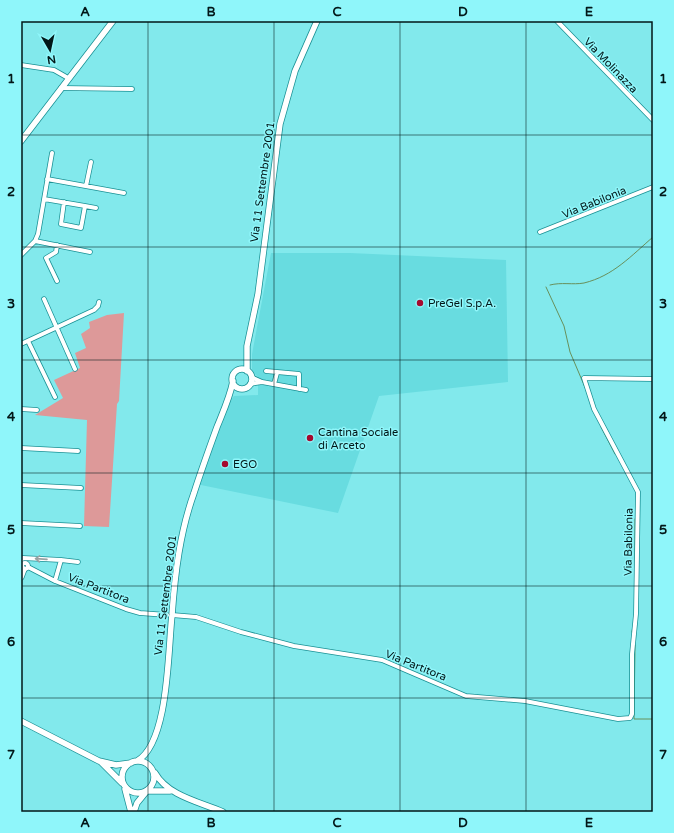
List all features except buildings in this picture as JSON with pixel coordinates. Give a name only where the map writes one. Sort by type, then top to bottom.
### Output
[{"type":"main road","points":[[21,141],[60,88],[113,21]]},
{"type":"main road","name":"Via 11 Settembre 2001","points":[[132,812],[137,803],[153,784],[153,770],[150,760],[152,745],[163,710],[169,615],[176,567],[188,512],[226,405],[235,373],[240,370],[247,351],[258,294],[280,124],[295,71],[317,21]]},
{"type":"main road","name":"Via 11 Settembre 2001","points":[[247,351],[247,371]]},
{"type":"main road","points":[[233,381],[239,388],[245,388],[250,384],[251,377],[247,371],[240,370]]},
{"type":"main road","name":"Via 11 Settembre 2001","points":[[226,405],[239,388]]},
{"type":"main road","points":[[21,577],[23,565]]},
{"type":"main road","points":[[21,720],[100,761],[134,793],[161,789],[172,791],[223,812]]},
{"type":"main road","name":"Via 11 Settembre 2001","points":[[132,812],[122,773],[131,763],[147,754],[152,745]]},
{"type":"main road","points":[[100,761],[116,765],[131,763]]},
{"type":"main road","points":[[137,761],[145,762],[163,784],[172,791]]},
{"type":"street","name":"Via Molinazza","points":[[557,21],[653,120]]},
{"type":"street","points":[[21,65],[54,70],[68,78]]},
{"type":"street","points":[[60,88],[132,89]]},
{"type":"street","points":[[21,255],[35,241],[38,234],[52,153]]},
{"type":"street","points":[[86,186],[91,162]]},
{"type":"street","points":[[47,179],[124,193]]},
{"type":"street","name":"Via Babilonia","points":[[540,232],[653,187]]},
{"type":"street","points":[[44,198],[96,208]]},
{"type":"street","points":[[64,202],[61,224],[81,228],[85,206]]},
{"type":"street","points":[[35,241],[90,252]]},
{"type":"street","points":[[57,245],[56,252],[46,258],[57,281]]},
{"type":"street","points":[[44,299],[75,369]]},
{"type":"street","points":[[21,344],[94,310],[98,306],[99,302]]},
{"type":"street","points":[[28,341],[55,397]]},
{"type":"street","points":[[266,371],[299,374],[299,389]]},
{"type":"street","points":[[274,384],[277,373]]},
{"type":"street","points":[[251,377],[262,382],[306,390]]},
{"type":"street","name":"Via Babilonia","points":[[631,717],[632,654],[636,614],[638,492],[594,409],[584,378],[653,379]]},
{"type":"street","points":[[250,384],[262,382]]},
{"type":"street","points":[[21,409],[37,410]]},
{"type":"street","points":[[21,448],[78,451]]},
{"type":"street","points":[[21,485],[81,488]]},
{"type":"street","points":[[21,523],[80,526]]},
{"type":"street","points":[[23,565],[23,558],[78,562]]},
{"type":"street","points":[[55,581],[62,560]]},
{"type":"street","name":"Via Partitora","points":[[23,565],[55,581],[126,609],[140,613],[196,617],[241,632],[294,646],[382,660],[466,696],[525,702],[618,719],[631,717]]},
{"type":"shaded area","points":[[271,253],[350,253],[506,260],[508,382],[379,396],[338,513],[196,484],[201,481],[227,404],[234,396],[258,395],[258,377],[252,371],[252,354]]},
{"type":"shaded area","points":[[124,313],[109,527],[84,526],[87,420],[35,415],[63,398],[54,380],[80,368],[75,353],[86,348],[81,334],[90,328],[89,322],[107,315]]},
{"type":"waterway","points":[[550,285],[584,283],[604,276],[629,258],[653,237]]},
{"type":"waterway","points":[[546,287],[564,326],[570,352],[587,392]]},
{"type":"waterway","points":[[601,427],[615,454]]},
{"type":"waterway","points":[[635,519],[635,571]]},
{"type":"waterway","points":[[632,632],[633,626]]},
{"type":"waterway","points":[[635,645],[634,719],[653,719]]},
{"type":"place","name":"PreGel S.p.A.","points":[[420,303]]},
{"type":"place","name":"Cantina Sociale di Arceto","points":[[310,438]]},
{"type":"place","name":"EGO","points":[[225,464]]}]
